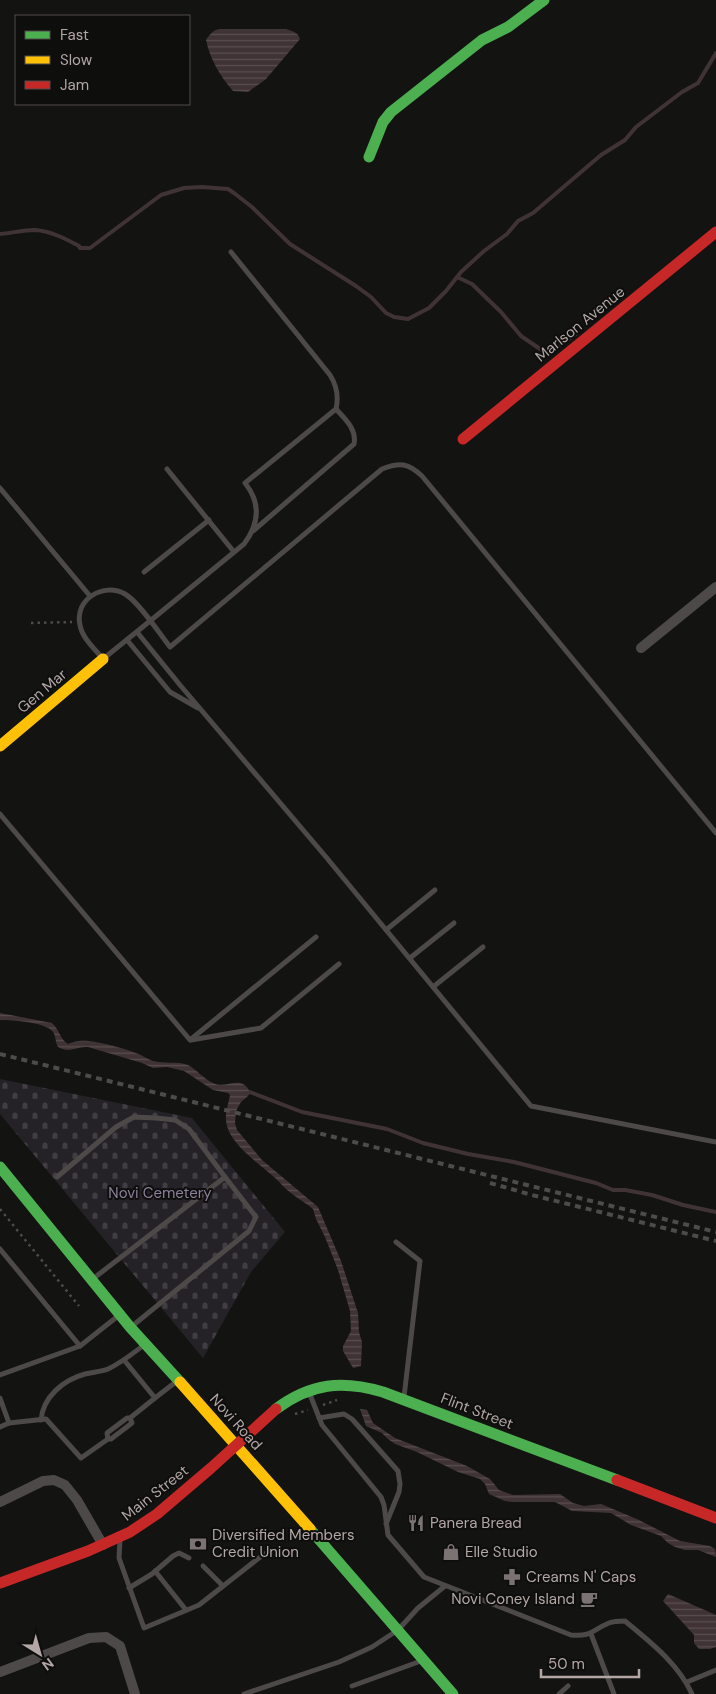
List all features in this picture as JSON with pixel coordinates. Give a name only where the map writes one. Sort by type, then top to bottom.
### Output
[{"type":"street","points":[[369,156],[382,122],[391,112],[482,40],[508,27],[544,0]]},
{"type":"street","name":"Marlson Avenue","points":[[464,439],[716,232]]},
{"type":"street","points":[[641,648],[716,587]]},
{"type":"street","name":"Gen Mar","points":[[0,746],[103,659]]},
{"type":"street","name":"Novi Road","points":[[0,1167],[130,1327],[237,1445],[453,1694]]},
{"type":"street","name":"Flint Street","points":[[237,1445],[277,1408],[299,1394],[308,1390],[332,1386],[359,1385],[404,1400],[716,1518]]},
{"type":"street","name":"Main Street","points":[[0,1583],[120,1537],[157,1514],[237,1445]]},
{"type":"street","points":[[0,1502],[43,1481],[54,1480],[65,1485],[77,1500],[103,1545]]},
{"type":"street","points":[[0,1672],[88,1638],[106,1637],[120,1646],[135,1694]]},
{"type":"lane","points":[[231,252],[330,375],[335,383],[337,392],[336,409],[245,483],[253,494],[257,509],[256,524],[244,544],[150,621],[137,632],[103,659],[82,632],[79,622],[84,603],[90,596],[99,591],[109,589],[127,595],[150,621],[170,647],[382,470],[402,464],[413,467],[716,833]]},
{"type":"lane","points":[[252,531],[351,449],[355,438],[352,428],[336,409]]},
{"type":"lane","points":[[167,469],[234,552]]},
{"type":"lane","points":[[0,488],[90,596]]},
{"type":"lane","points":[[144,572],[209,520]]},
{"type":"lane","points":[[137,632],[410,958],[531,1106],[716,1142]]},
{"type":"lane","points":[[127,640],[170,692],[201,710]]},
{"type":"lane","points":[[0,814],[190,1040]]},
{"type":"lane","points":[[386,930],[435,890]]},
{"type":"lane","points":[[410,958],[454,923]]},
{"type":"lane","points":[[190,1040],[316,937]]},
{"type":"lane","points":[[433,987],[483,947]]},
{"type":"lane","points":[[190,1040],[261,1028],[339,964]]},
{"type":"lane","points":[[56,1177],[116,1127],[134,1117],[174,1120],[189,1129],[256,1218],[250,1230],[130,1327]]},
{"type":"lane","points":[[92,1280],[225,1177]]},
{"type":"lane","points":[[396,1242],[420,1261],[404,1400]]},
{"type":"lane","points":[[0,1249],[80,1346]]},
{"type":"lane","points":[[0,1375],[80,1346],[120,1314]]},
{"type":"lane","points":[[41,1420],[42,1409],[47,1400],[68,1382],[83,1375],[105,1371],[124,1360],[145,1344]]},
{"type":"lane","points":[[124,1360],[155,1398]]},
{"type":"lane","points":[[0,1427],[10,1423],[46,1419],[81,1458],[108,1438],[107,1433],[126,1418],[130,1418],[178,1380]]},
{"type":"lane","points":[[308,1390],[322,1425],[381,1497],[384,1505],[388,1535],[424,1577],[570,1635],[581,1636],[591,1634],[611,1622],[625,1621],[664,1654],[687,1682],[692,1694]]},
{"type":"lane","points":[[0,1398],[10,1423]]},
{"type":"lane","points":[[319,1418],[344,1414],[352,1419],[398,1471],[399,1492],[386,1525]]},
{"type":"lane","points":[[120,1537],[118,1558],[144,1628],[199,1605],[264,1554]]},
{"type":"lane","points":[[129,1588],[155,1571],[173,1556],[179,1553],[189,1558]]},
{"type":"lane","points":[[203,1566],[223,1586]]},
{"type":"lane","points":[[155,1571],[186,1610]]},
{"type":"lane","points":[[244,1694],[339,1662],[372,1646],[398,1630],[418,1608],[445,1586]]},
{"type":"lane","points":[[591,1634],[614,1694]]},
{"type":"lane","points":[[352,1686],[424,1660]]},
{"type":"lane","points":[[687,1682],[716,1670]]},
{"type":"lane","points":[[559,1694],[568,1686]]},
{"type":"path","points":[[31,622],[79,622]]},
{"type":"path","points":[[0,1209],[79,1306]]},
{"type":"path","points":[[289,1417],[338,1400]]},
{"type":"green space","name":"Novi Cemetery","points":[[0,1079],[192,1118],[285,1232],[251,1272],[203,1358],[0,1114]]},
{"type":"shaded area","points":[[286,29],[296,33],[300,39],[266,79],[248,92],[233,91],[216,67],[206,40],[215,30]]},
{"type":"shaded area","points":[[0,1013],[52,1023],[68,1044],[76,1041],[91,1041],[108,1044],[131,1051],[153,1061],[188,1065],[218,1085],[238,1083],[246,1086],[250,1092],[236,1111],[235,1123],[237,1130],[262,1160],[318,1207],[341,1261],[358,1313],[359,1332],[362,1342],[361,1366],[353,1368],[343,1351],[343,1346],[351,1331],[350,1311],[338,1270],[313,1209],[287,1190],[234,1140],[226,1122],[230,1095],[228,1093],[213,1090],[184,1071],[167,1067],[153,1068],[88,1047],[70,1050],[62,1049],[58,1047],[53,1032],[49,1029],[28,1022],[0,1020]]},
{"type":"shaded area","points":[[360,1409],[367,1410],[373,1423],[395,1438],[467,1466],[490,1479],[499,1490],[513,1495],[560,1494],[573,1503],[584,1506],[601,1504],[639,1520],[680,1541],[710,1546],[715,1549],[716,1557],[698,1550],[685,1550],[675,1547],[661,1536],[631,1525],[611,1513],[572,1511],[555,1502],[505,1501],[489,1494],[485,1484],[480,1479],[458,1472],[417,1452],[395,1444],[382,1433],[366,1426]]},
{"type":"shaded area","points":[[668,1594],[716,1615],[716,1647],[699,1649],[694,1643],[694,1635],[663,1601]]},
{"type":"waterway","points":[[0,234],[35,230],[64,238],[80,248],[90,248],[161,195],[184,188],[228,189],[252,207],[290,244],[356,286],[371,297],[386,313],[394,317],[408,319],[429,308],[461,272],[484,251],[507,234],[518,221],[533,213],[601,155],[625,140],[636,127],[682,92],[698,83],[716,53]]},
{"type":"waterway","points":[[457,277],[472,284],[501,312],[521,336],[546,353],[577,333]]},
{"type":"waterway","points":[[246,1094],[250,1092],[302,1112],[387,1129],[423,1143],[468,1154],[514,1162],[596,1183],[613,1190],[625,1190],[652,1195],[683,1205],[716,1212]]},
{"type":"railway","points":[[0,1054],[716,1232]]},
{"type":"railway","points":[[490,1183],[716,1241]]},
{"type":"traffic: fast","points":[[369,157],[383,122],[391,112],[482,40],[508,27],[544,0]]},
{"type":"traffic: fast","points":[[0,1167],[130,1327],[180,1382]]},
{"type":"traffic: fast","points":[[276,1409],[302,1394],[327,1386],[340,1385],[368,1388],[617,1480]]},
{"type":"traffic: fast","points":[[310,1529],[453,1694]]},
{"type":"traffic: slow","points":[[0,746],[103,659]]},
{"type":"traffic: slow","points":[[180,1382],[310,1529]]},
{"type":"traffic: jam","points":[[463,439],[716,232]]},
{"type":"traffic: jam","points":[[0,1583],[88,1551],[130,1532],[157,1514],[276,1409]]},
{"type":"traffic: jam","points":[[617,1480],[716,1518]]},
{"type":"place","name":"Panera Bread","points":[[416,1523]]},
{"type":"place","name":"Diversified Members Credit Union","points":[[198,1544]]},
{"type":"place","name":"Elle Studio","points":[[451,1552]]},
{"type":"place","name":"Creams N' Caps","points":[[512,1577]]},
{"type":"place","name":"Novi Coney Island","points":[[589,1599]]}]
